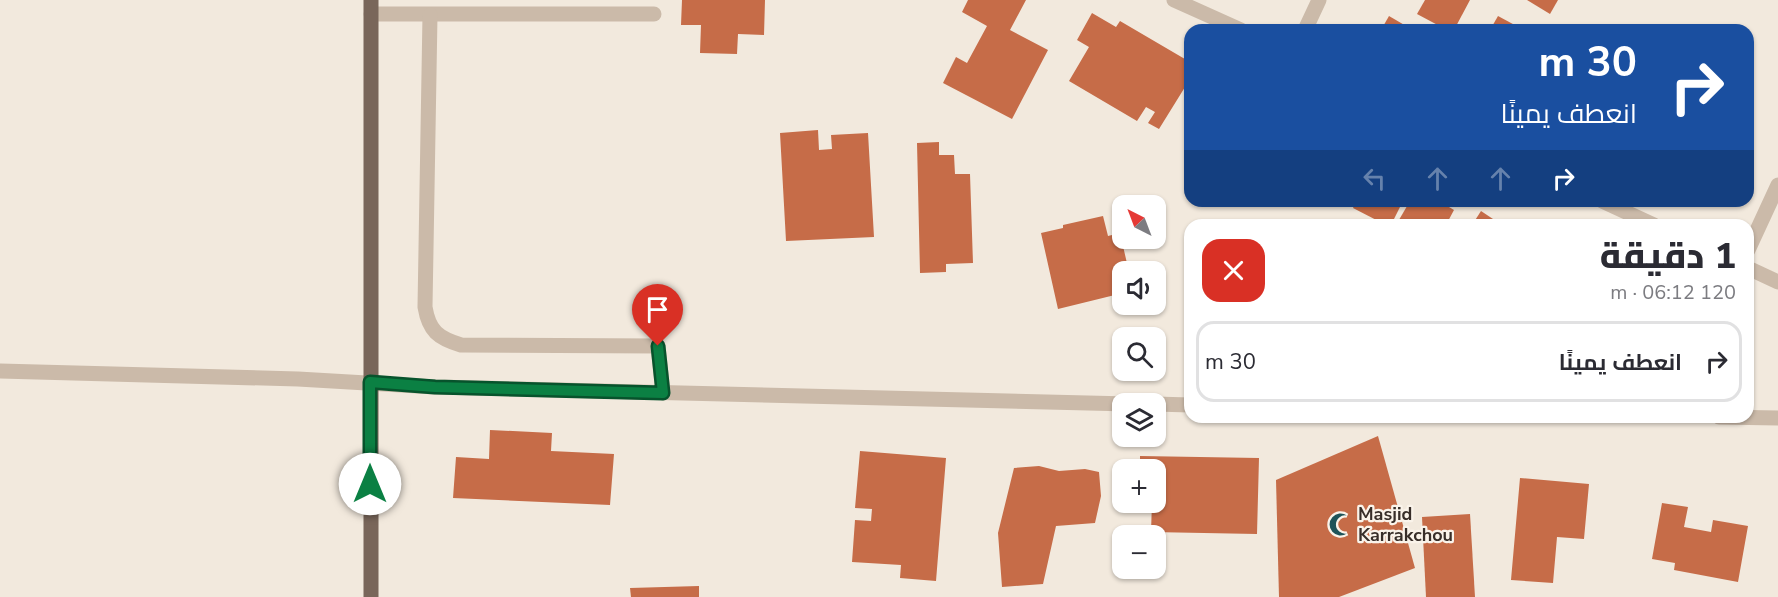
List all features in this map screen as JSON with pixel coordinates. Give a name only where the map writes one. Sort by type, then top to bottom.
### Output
[{"type":"main road","points":[[371,7],[371,597]]},
{"type":"street","points":[[1174,0],[1228,24]]},
{"type":"street","points":[[1308,24],[1319,0]]},
{"type":"street","points":[[371,7],[430,15],[654,14]]},
{"type":"street","points":[[430,15],[425,307],[427,319],[434,331],[446,340],[461,345],[658,346],[663,393]]},
{"type":"street","points":[[1754,237],[1778,185]]},
{"type":"street","points":[[1615,207],[1641,219]]},
{"type":"street","points":[[1754,271],[1778,282]]},
{"type":"street","points":[[0,371],[370,382],[435,387],[1112,404]]},
{"type":"street","points":[[1166,404],[1184,405]]},
{"type":"street","points":[[1754,418],[1778,418]]},
{"type":"building","points":[[682,0],[765,0],[764,35],[738,34],[737,54],[700,53],[701,25],[681,25]]},
{"type":"building","points":[[968,0],[1026,0],[1010,30],[1048,50],[1012,119],[943,83],[956,57],[967,63],[987,26],[962,12]]},
{"type":"building","points":[[1425,0],[1470,0],[1457,24],[1436,24],[1417,14]]},
{"type":"building","points":[[1527,0],[1558,0],[1550,14]]},
{"type":"building","points":[[1092,13],[1116,27],[1120,21],[1184,58],[1184,89],[1159,129],[1148,123],[1155,112],[1146,107],[1137,121],[1069,81],[1089,47],[1077,40]]},
{"type":"building","points":[[1389,16],[1403,24],[1384,24]]},
{"type":"building","points":[[1498,16],[1513,24],[1493,24]]},
{"type":"building","points":[[818,130],[819,150],[832,149],[831,135],[868,133],[874,237],[786,241],[780,133]]},
{"type":"building","points":[[939,142],[939,155],[954,155],[955,174],[970,174],[973,263],[946,264],[946,272],[920,273],[917,143]]},
{"type":"building","points":[[1400,207],[1394,219],[1374,219],[1353,208]]},
{"type":"building","points":[[1406,207],[1449,207],[1454,210],[1449,219],[1400,219]]},
{"type":"building","points":[[1481,211],[1493,219],[1476,219]]},
{"type":"building","points":[[1103,216],[1108,236],[1112,235],[1112,249],[1124,249],[1126,261],[1112,261],[1112,296],[1058,309],[1041,233],[1063,228],[1063,225]]},
{"type":"building","points":[[490,430],[552,433],[551,451],[614,454],[610,505],[453,498],[456,457],[489,459]]},
{"type":"building","name":"Masjid Karrakchou","points":[[1378,436],[1415,568],[1339,597],[1279,597],[1276,480]]},
{"type":"building","points":[[860,451],[946,458],[936,581],[900,578],[901,565],[852,562],[855,520],[871,521],[872,509],[855,508]]},
{"type":"building","points":[[1140,456],[1259,458],[1257,534],[1166,532],[1166,525],[1151,525],[1152,513],[1166,513],[1166,459],[1140,459]]},
{"type":"building","points":[[1039,466],[1059,471],[1085,469],[1099,472],[1101,496],[1095,523],[1056,526],[1043,584],[1002,587],[998,533],[1014,468]]},
{"type":"building","points":[[1520,478],[1589,484],[1584,539],[1557,537],[1553,583],[1511,580]]},
{"type":"building","points":[[1662,503],[1688,507],[1684,527],[1711,532],[1713,520],[1748,526],[1738,582],[1674,570],[1675,563],[1652,559]]},
{"type":"building","points":[[1470,514],[1475,597],[1426,597],[1422,517]]},
{"type":"building","points":[[699,586],[699,597],[631,597],[630,588]]},
{"type":"place","name":"Masjid Karrakchou","points":[[1340,524]]},
{"type":"route","points":[[370,484],[370,382],[435,387],[663,393],[658,346]]}]
